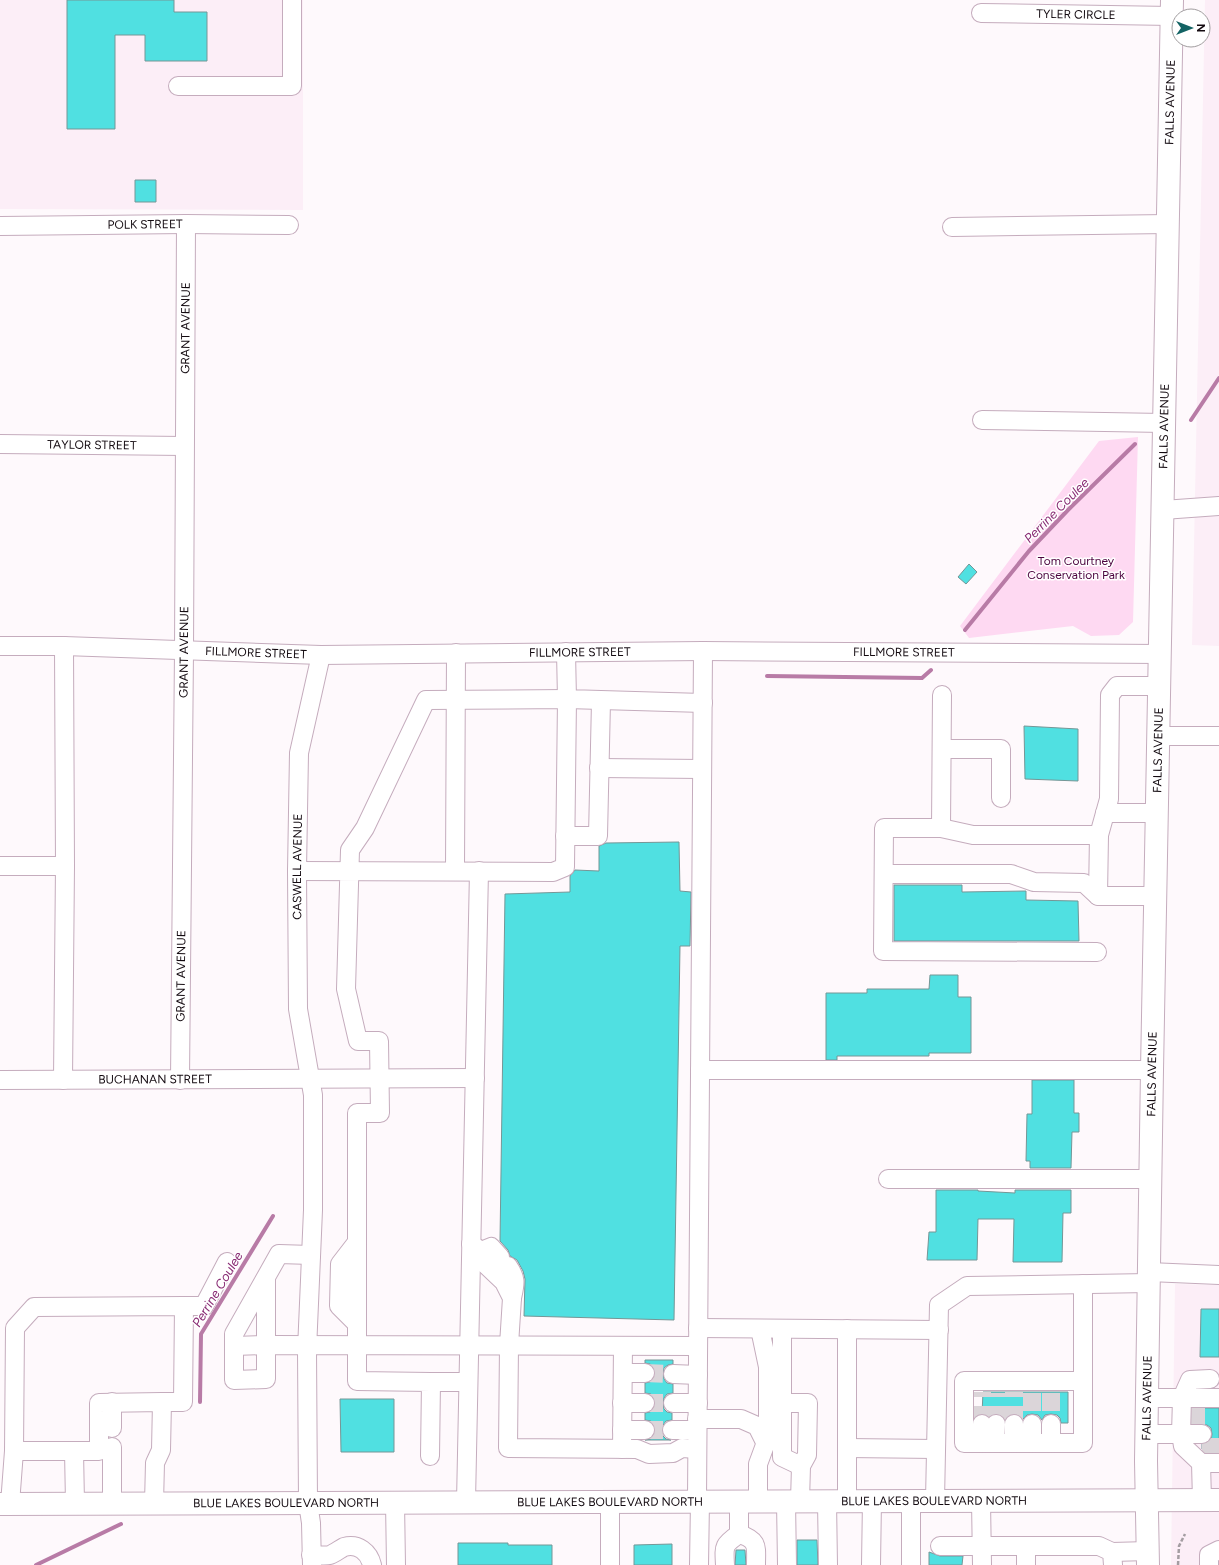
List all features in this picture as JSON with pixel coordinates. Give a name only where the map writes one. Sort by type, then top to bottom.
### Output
[{"type":"main road","name":"FALLS AVENUE","points":[[1148,1558],[1146,1434],[1156,813],[1171,48]]},
{"type":"main road","name":"BLUE LAKES BOULEVARD NORTH","points":[[5,1504],[1210,1500]]},
{"type":"street","points":[[178,86],[292,86],[292,0]]},
{"type":"street","name":"TYLER CIRCLE","points":[[980,12],[1171,8]]},
{"type":"street","name":"POLK STREET","points":[[0,226],[186,224],[289,225]]},
{"type":"street","name":"GRANT AVENUE","points":[[180,1080],[186,224]]},
{"type":"street","points":[[952,227],[1168,224]]},
{"type":"street","points":[[982,420],[1164,423]]},
{"type":"street","name":"TAYLOR STREET","points":[[0,444],[184,446]]},
{"type":"street","points":[[1163,510],[1219,506]]},
{"type":"street","name":"FILLMORE STREET","points":[[0,646],[64,646],[320,655],[703,651],[1160,654]]},
{"type":"street","points":[[63,1080],[65,866],[64,646]]},
{"type":"street","points":[[699,1565],[697,1417],[703,651]]},
{"type":"street","points":[[297,871],[553,872],[565,867],[567,699],[566,652]]},
{"type":"street","points":[[455,871],[456,653]]},
{"type":"street","name":"CASWELL AVENUE","points":[[311,1560],[311,1523],[308,1503],[307,1345],[313,1210],[313,1095],[298,1009],[297,871],[299,753],[320,655]]},
{"type":"street","points":[[1098,896],[1098,836],[1109,799],[1110,695],[1117,686],[1159,686]]},
{"type":"street","points":[[941,828],[942,694]]},
{"type":"street","points":[[468,1382],[357,1381],[357,1113],[380,1113],[379,1042],[358,1041],[346,989],[350,850],[365,828],[426,700],[567,699],[703,703]]},
{"type":"street","points":[[565,836],[598,836],[601,701]]},
{"type":"street","points":[[1158,736],[1219,736]]},
{"type":"street","points":[[942,749],[1001,749],[1001,798]]},
{"type":"street","points":[[600,768],[702,769]]},
{"type":"street","points":[[1105,813],[1156,813]]},
{"type":"street","points":[[1097,952],[883,951],[884,828],[941,828],[973,835],[1098,836]]},
{"type":"street","points":[[0,866],[65,866]]},
{"type":"street","points":[[466,1502],[469,1345],[476,1248],[475,1078],[479,871]]},
{"type":"street","points":[[884,874],[1011,874],[1034,882],[1084,883],[1098,896],[1155,896]]},
{"type":"street","points":[[700,1070],[1152,1070]]},
{"type":"street","name":"BUCHANAN STREET","points":[[0,1080],[475,1078]]},
{"type":"street","points":[[888,1179],[1151,1179]]},
{"type":"street","points":[[476,1248],[491,1247],[514,1275],[515,1284],[512,1298],[509,1345],[508,1448],[637,1449],[649,1454],[673,1453],[682,1448],[697,1449]]},
{"type":"street","points":[[476,1248],[484,1264],[504,1282],[512,1298]]},
{"type":"street","points":[[266,1277],[266,1380],[234,1380],[234,1334],[278,1254],[311,1255]]},
{"type":"street","points":[[5,1504],[14,1451],[15,1328],[34,1307],[204,1306],[227,1262]]},
{"type":"street","points":[[935,1500],[939,1305],[967,1286],[1083,1284],[1149,1277],[1219,1275]]},
{"type":"street","points":[[964,1381],[964,1443],[1083,1443],[1083,1284]]},
{"type":"street","points":[[112,1504],[108,1454],[99,1403],[183,1402],[184,1306]]},
{"type":"street","points":[[698,1328],[939,1330]]},
{"type":"street","points":[[725,1565],[724,1550],[727,1542],[739,1534],[758,1464],[768,1437],[768,1367],[760,1329]]},
{"type":"street","points":[[782,1329],[782,1457],[801,1466]]},
{"type":"street","points":[[828,1565],[837,1501],[847,1448],[848,1329]]},
{"type":"street","points":[[234,1346],[698,1346]]},
{"type":"street","points":[[622,1449],[623,1346]]},
{"type":"street","points":[[623,1373],[645,1373]]},
{"type":"street","points":[[673,1374],[698,1375]]},
{"type":"street","points":[[1210,1379],[1190,1380],[1194,1441],[1210,1500]]},
{"type":"street","points":[[938,1381],[964,1381],[989,1387],[1057,1387],[1083,1381]]},
{"type":"street","points":[[430,1456],[431,1382]]},
{"type":"street","points":[[1147,1398],[1191,1401],[1219,1398]]},
{"type":"street","points":[[112,1402],[112,1428]]},
{"type":"street","points":[[154,1503],[155,1463],[162,1450],[162,1402]]},
{"type":"street","points":[[622,1403],[645,1403]]},
{"type":"street","points":[[673,1403],[697,1417],[741,1419],[757,1426],[766,1444]]},
{"type":"street","points":[[782,1403],[808,1403],[807,1455],[801,1466],[793,1501],[787,1565]]},
{"type":"street","points":[[672,1430],[697,1417]]},
{"type":"street","points":[[989,1424],[989,1443]]},
{"type":"street","points":[[1014,1443],[1023,1424],[1032,1443]]},
{"type":"street","points":[[1057,1425],[1057,1443]]},
{"type":"street","points":[[622,1430],[645,1430]]},
{"type":"street","points":[[1146,1434],[1194,1441],[1219,1463]]},
{"type":"street","points":[[847,1448],[936,1449]]},
{"type":"street","points":[[14,1451],[74,1451],[108,1454]]},
{"type":"street","points":[[74,1451],[75,1503]]},
{"type":"street","points":[[871,1565],[872,1500]]},
{"type":"street","points":[[911,1500],[911,1565]]},
{"type":"street","points":[[981,1500],[982,1565]]},
{"type":"street","points":[[610,1501],[610,1565]]},
{"type":"street","points":[[395,1502],[396,1565]]},
{"type":"street","points":[[739,1534],[749,1537],[756,1544],[756,1565]]},
{"type":"street","points":[[311,1560],[328,1555],[345,1547],[356,1546],[364,1549],[369,1556],[372,1565]]},
{"type":"street","points":[[940,1546],[1098,1546],[1112,1558],[1148,1558]]},
{"type":"street","points":[[1026,1547],[1026,1565]]},
{"type":"street","points":[[1209,1565],[1210,1555],[1219,1550]]},
{"type":"path","points":[[1178,1565],[1179,1546],[1185,1534]]},
{"type":"shaded area","points":[[0,0],[303,0],[303,210],[0,209]]},
{"type":"shaded area","points":[[1205,0],[1219,0],[1219,646],[1192,645],[1204,48],[1211,48],[1211,8],[1205,8]]},
{"type":"shaded area","points":[[1175,1284],[1219,1285],[1219,1565],[1171,1565]]},
{"type":"green space","name":"Tom Courtney Conservation Park","points":[[1138,437],[1133,622],[1119,635],[1091,636],[1073,626],[969,638],[960,626],[1099,441]]},
{"type":"building","points":[[67,0],[174,0],[174,12],[207,12],[207,61],[145,61],[145,35],[115,35],[115,129],[67,129]]},
{"type":"building","points":[[135,180],[156,180],[156,202],[135,202]]},
{"type":"building","points":[[969,564],[977,572],[966,584],[958,577]]},
{"type":"building","points":[[1024,726],[1078,729],[1078,781],[1025,779]]},
{"type":"building","points":[[679,842],[680,891],[691,892],[690,946],[680,946],[674,1320],[524,1316],[525,1279],[523,1271],[517,1260],[510,1256],[508,1250],[500,1241],[505,894],[570,892],[570,876],[575,870],[599,871],[599,846],[606,843]]},
{"type":"building","points":[[894,885],[962,885],[962,892],[1026,891],[1026,900],[1078,901],[1079,941],[894,941]]},
{"type":"building","points":[[930,975],[958,975],[958,997],[971,997],[971,1053],[929,1053],[929,1056],[837,1056],[837,1060],[826,1060],[826,993],[867,993],[867,989],[929,989]]},
{"type":"building","points":[[1032,1080],[1074,1080],[1074,1113],[1079,1113],[1079,1132],[1072,1132],[1071,1168],[1030,1168],[1030,1161],[1026,1161],[1027,1114],[1032,1114]]},
{"type":"building","points":[[936,1190],[978,1190],[1015,1193],[1015,1190],[1071,1190],[1071,1213],[1063,1213],[1062,1262],[1013,1262],[1014,1219],[978,1219],[977,1260],[927,1260],[929,1232],[936,1232]]},
{"type":"building","points":[[1201,1309],[1219,1309],[1219,1357],[1200,1357]]},
{"type":"building","points":[[645,1360],[673,1360],[673,1364],[664,1368],[663,1374],[667,1383],[673,1384],[673,1393],[667,1394],[663,1403],[664,1409],[667,1412],[672,1413],[672,1420],[666,1421],[662,1430],[663,1436],[666,1439],[671,1440],[645,1440],[651,1439],[654,1436],[654,1425],[651,1421],[645,1420],[645,1413],[654,1409],[655,1403],[651,1394],[645,1393],[645,1383],[654,1379],[655,1373],[654,1367],[645,1363]]},
{"type":"building","points":[[983,1392],[1068,1392],[1068,1423],[1061,1423],[1060,1418],[1057,1415],[1051,1414],[1045,1415],[1042,1420],[1038,1415],[1032,1414],[1027,1415],[1023,1419],[1020,1415],[1014,1414],[1009,1415],[1005,1419],[1001,1415],[997,1414],[989,1417],[982,1414]]},
{"type":"building","points":[[340,1399],[394,1399],[394,1452],[341,1452]]},
{"type":"building","points":[[1192,1408],[1219,1408],[1219,1452],[1205,1452],[1202,1449],[1202,1444],[1211,1440],[1211,1428],[1207,1425],[1192,1424]]},
{"type":"building","points":[[797,1540],[817,1540],[818,1565],[797,1565]]},
{"type":"building","points":[[458,1543],[552,1545],[552,1565],[458,1565]]},
{"type":"building","points":[[672,1544],[672,1565],[634,1565],[634,1545]]},
{"type":"building","points":[[736,1550],[745,1550],[746,1565],[735,1565]]},
{"type":"building","points":[[929,1552],[940,1556],[963,1556],[962,1565],[929,1565]]},
{"type":"waterway","name":"Perrine Coulee","points":[[1191,420],[1219,378]]},
{"type":"waterway","name":"Perrine Coulee","points":[[965,630],[1029,551],[1135,444]]},
{"type":"waterway","name":"Perrine Coulee","points":[[767,676],[922,678],[931,670]]},
{"type":"waterway","name":"Perrine Coulee","points":[[200,1402],[201,1334],[273,1216]]},
{"type":"waterway","name":"Perrine Coulee","points":[[36,1565],[121,1524]]},
{"type":"tunnel","points":[[645,1373],[673,1374]]},
{"type":"tunnel","points":[[982,1392],[982,1424]]},
{"type":"tunnel","points":[[1014,1392],[1014,1424]]},
{"type":"tunnel","points":[[996,1393],[996,1424]]},
{"type":"tunnel","points":[[1032,1393],[1032,1424]]},
{"type":"tunnel","points":[[1051,1393],[1051,1424]]},
{"type":"tunnel","points":[[645,1403],[673,1403]]},
{"type":"tunnel","points":[[1196,1408],[1196,1426]]},
{"type":"tunnel","points":[[645,1430],[672,1430]]},
{"type":"tunnel","points":[[1202,1447],[1219,1447]]}]
